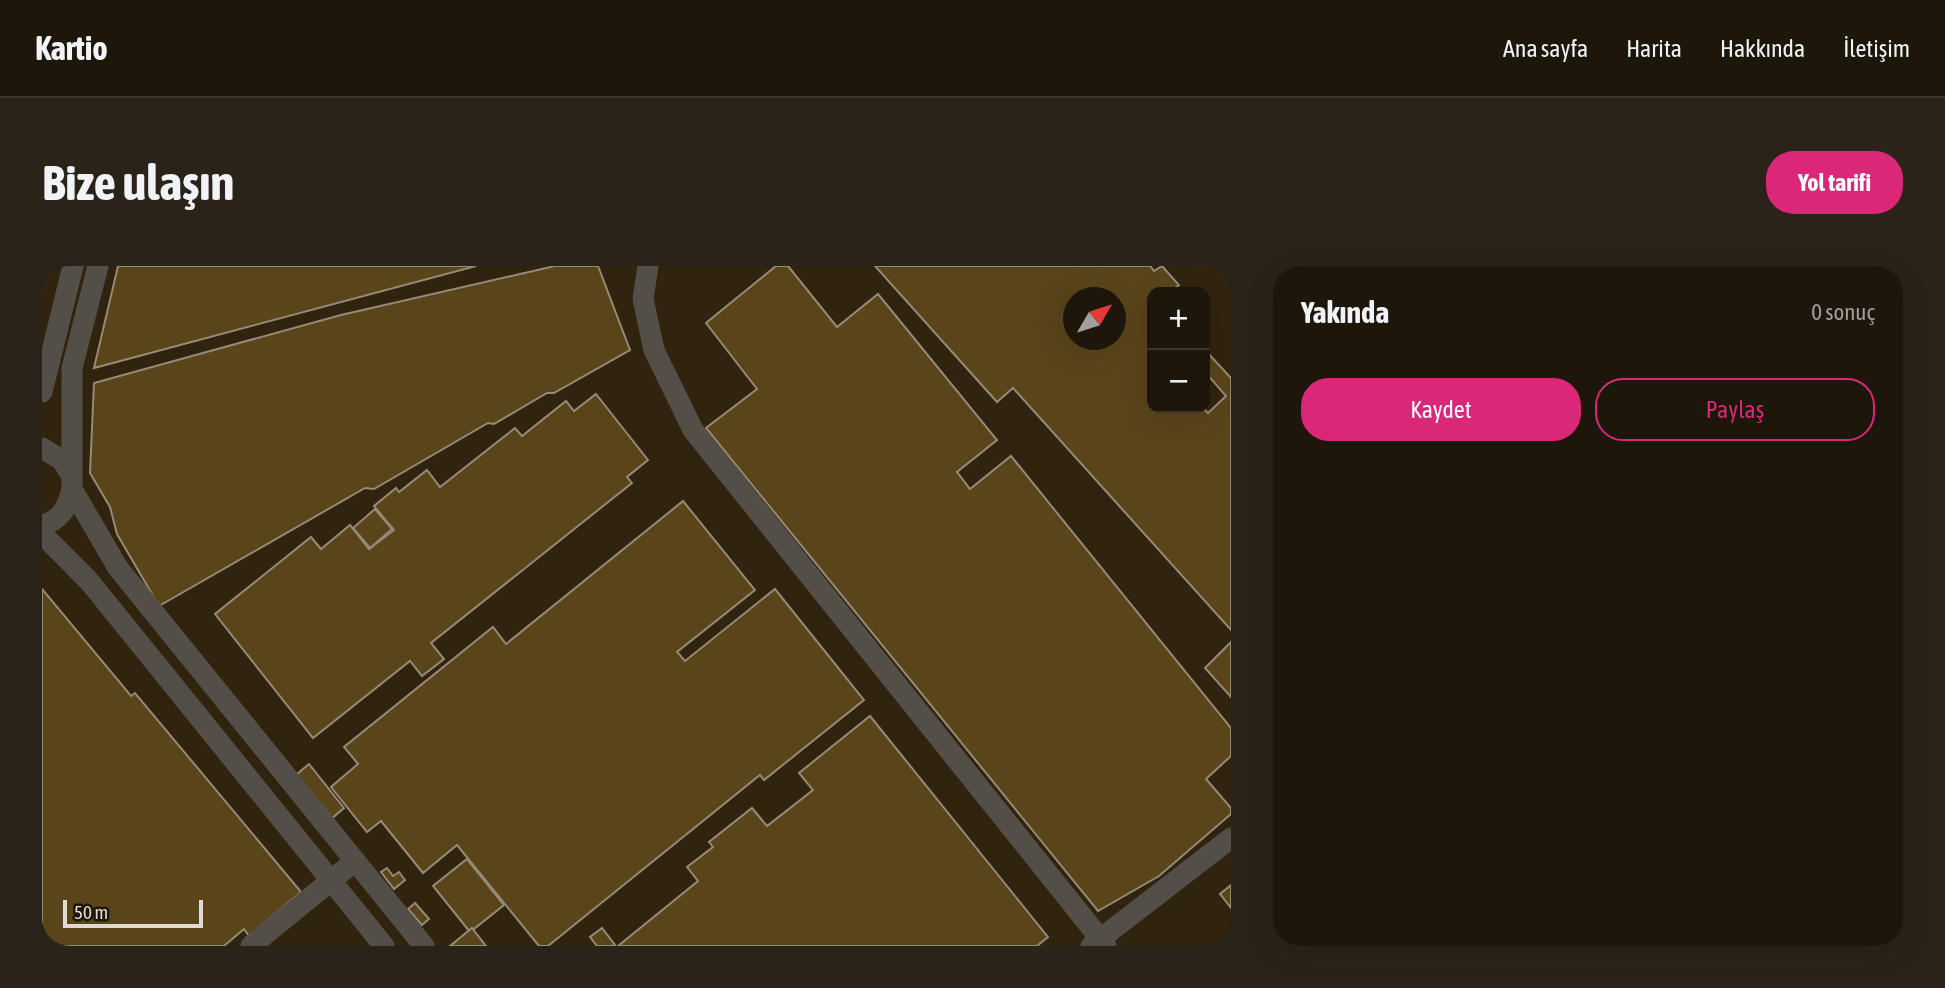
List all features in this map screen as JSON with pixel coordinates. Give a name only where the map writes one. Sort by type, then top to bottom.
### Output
[{"type":"street","points":[[42,392],[73,266]]},
{"type":"street","points":[[42,525],[61,516],[69,504],[72,368],[98,266]]},
{"type":"street","points":[[649,266],[643,299],[654,350],[693,430],[1099,944],[1231,838]]},
{"type":"street","points":[[42,448],[62,460],[118,568],[424,946]]},
{"type":"street","points":[[42,534],[89,580],[384,946]]},
{"type":"street","points":[[251,946],[355,861]]},
{"type":"shaded area","points":[[42,266],[1231,266],[1231,946],[42,946]]},
{"type":"building","points":[[118,266],[476,266],[94,368]]},
{"type":"building","points":[[555,266],[598,266],[630,350],[494,424],[488,423],[374,489],[365,488],[159,606],[117,534],[110,507],[90,473],[94,383],[341,315]]},
{"type":"building","points":[[776,266],[788,266],[837,327],[878,294],[997,440],[957,472],[970,489],[1011,456],[1231,728],[1231,756],[1206,779],[1231,808],[1231,814],[1159,876],[1098,911],[706,428],[757,389],[706,323]]},
{"type":"building","points":[[875,266],[1150,266],[1154,271],[1162,266],[1179,285],[1147,287],[1147,413],[1210,413],[1226,396],[1210,378],[1210,355],[1231,378],[1231,630],[1013,388],[997,402]]},
{"type":"building","points":[[596,394],[648,460],[627,477],[632,483],[431,643],[444,659],[422,676],[410,661],[313,738],[215,614],[311,537],[321,549],[350,525],[369,549],[394,530],[374,506],[396,488],[399,492],[427,470],[440,487],[515,428],[522,436],[566,401],[574,411]]},
{"type":"building","points":[[683,501],[755,590],[677,652],[685,661],[775,589],[864,700],[764,780],[760,775],[548,946],[539,946],[457,845],[423,873],[381,821],[367,832],[331,787],[358,764],[344,747],[493,627],[506,644]]},
{"type":"building","points":[[375,509],[392,529],[370,548],[353,528]]},
{"type":"building","points":[[42,589],[131,696],[135,693],[301,892],[249,936],[244,929],[224,946],[42,946]]},
{"type":"building","points":[[1231,642],[1231,697],[1205,668]]},
{"type":"building","points":[[870,716],[1048,937],[1037,946],[618,946],[698,881],[687,867],[713,847],[709,842],[752,808],[767,826],[813,790],[799,773]]},
{"type":"building","points":[[309,764],[344,808],[331,819],[296,775]]},
{"type":"building","points":[[467,859],[504,905],[470,932],[433,886]]},
{"type":"building","points":[[387,868],[393,876],[399,872],[405,880],[394,889],[381,872]]},
{"type":"building","points":[[1231,885],[1231,908],[1220,894]]},
{"type":"building","points":[[415,903],[429,919],[422,925],[408,909]]},
{"type":"building","points":[[472,928],[486,946],[450,946]]},
{"type":"building","points":[[602,928],[615,945],[597,946],[590,937]]}]
